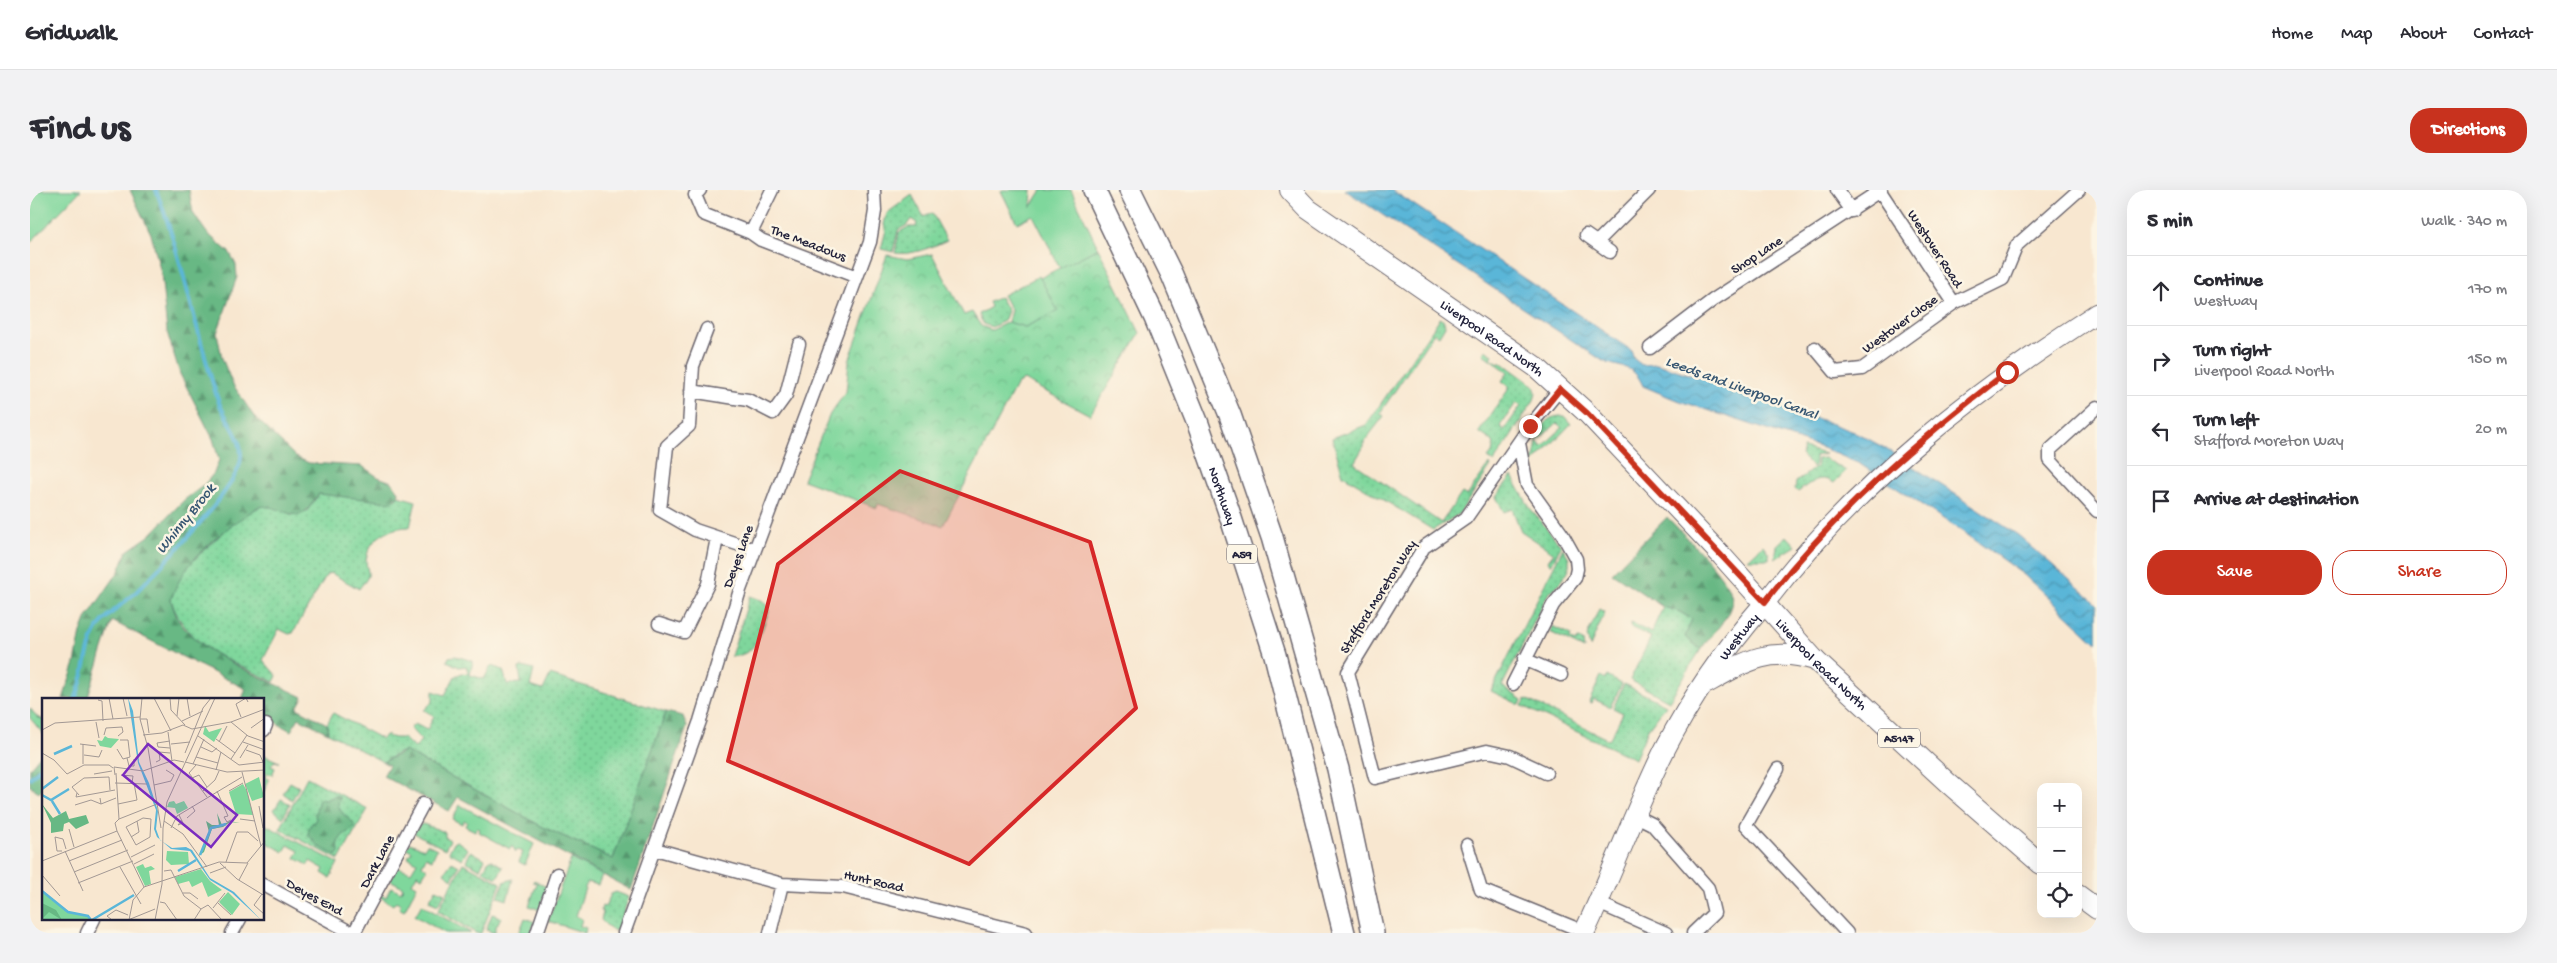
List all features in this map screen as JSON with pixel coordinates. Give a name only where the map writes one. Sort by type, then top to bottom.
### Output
[{"type":"highway","name":"Northway","points":[[1094,190],[1155,318],[1198,424],[1228,510],[1275,655],[1344,933]]},
{"type":"highway","name":"A59","points":[[1130,190],[1183,300],[1230,415],[1272,537],[1338,769],[1373,933]]},
{"type":"main road","name":"Liverpool Road North","points":[[1290,190],[1308,209],[1532,364],[1587,413],[1765,602],[1815,660],[1948,783],[2037,861]]},
{"type":"main road","name":"Westway","points":[[1584,932],[1665,750],[1703,684],[1739,633],[1793,565],[1864,491],[1921,439],[2007,372],[2097,313]]},
{"type":"main road","points":[[1703,684],[1746,662],[1768,654],[1786,653],[1815,660]]},
{"type":"main road","points":[[2082,897],[2097,909]]},
{"type":"street","name":"The Meadows","points":[[700,190],[695,195],[703,214],[751,233],[761,240],[857,277]]},
{"type":"street","name":"The Meadows","points":[[751,233],[772,190]]},
{"type":"street","name":"Deyes Lane","points":[[624,933],[655,849],[755,550],[870,242],[875,211],[874,190]]},
{"type":"street","points":[[1610,252],[1592,239],[1649,190]]},
{"type":"street","points":[[1837,190],[1852,211]]},
{"type":"street","name":"Shop Lane","points":[[1650,348],[1714,300],[1852,211],[1881,190]]},
{"type":"street","name":"Westover Road","points":[[1881,190],[1954,303],[2003,279],[2017,245],[2079,190]]},
{"type":"street","name":"Westover Close","points":[[1815,348],[1835,372],[1862,369],[1954,303]]},
{"type":"street","points":[[707,329],[694,366],[689,426],[667,446],[660,510],[695,530],[755,550]]},
{"type":"street","points":[[691,391],[748,400],[773,413],[786,395],[799,344]]},
{"type":"street","name":"Stafford Moreton Way","points":[[1546,773],[1510,756],[1487,751],[1375,778],[1348,672],[1424,547],[1466,518],[1542,409],[1560,389]]},
{"type":"street","points":[[2097,407],[2050,450],[2050,460],[2097,511]]},
{"type":"street","points":[[1512,684],[1553,605],[1575,578],[1577,569],[1576,559],[1562,534],[1526,485],[1518,443]]},
{"type":"street","points":[[659,624],[684,632],[708,584],[717,538]]},
{"type":"street","points":[[1524,659],[1561,676]]},
{"type":"street","points":[[1778,769],[1746,826],[1847,933]]},
{"type":"street","name":"Dark Lane","points":[[353,933],[423,804]]},
{"type":"street","points":[[1636,816],[1652,824],[1708,888],[1714,913],[1692,933]]},
{"type":"street","points":[[1466,845],[1481,890],[1584,932]]},
{"type":"street","name":"Hunt Road","points":[[655,849],[782,884],[844,886],[1026,933]]},
{"type":"street","points":[[537,933],[557,874]]},
{"type":"street","points":[[770,933],[782,884]]},
{"type":"street","name":"Deyes End","points":[[265,886],[353,933]]},
{"type":"street","points":[[1598,903],[1666,933]]},
{"type":"street","points":[[87,933],[94,920]]},
{"type":"street","points":[[232,933],[239,920]]},
{"type":"highlighted area","points":[[900,471],[1090,542],[1136,708],[969,864],[728,761],[778,564]]},
{"type":"green space","points":[[30,190],[81,190],[30,243]]},
{"type":"green space","points":[[130,190],[189,190],[193,213],[207,233],[230,253],[236,265],[237,277],[217,333],[222,358],[232,383],[253,415],[296,457],[309,463],[362,466],[378,477],[392,482],[399,492],[398,496],[390,502],[319,494],[304,512],[299,514],[271,507],[258,507],[231,526],[195,558],[177,585],[171,600],[181,623],[197,640],[225,659],[303,697],[297,708],[327,724],[328,733],[299,718],[291,731],[265,717],[265,698],[242,698],[246,689],[112,621],[87,698],[63,698],[75,663],[81,632],[86,619],[119,571],[127,551],[149,536],[184,500],[203,486],[214,473],[219,460],[213,439],[180,374],[167,332],[161,273],[151,234]]},
{"type":"green space","points":[[1032,190],[1031,207],[1042,190],[1071,190],[1098,248],[1060,268],[1033,215],[1017,223],[1001,191]]},
{"type":"green space","points":[[912,195],[924,217],[932,213],[947,240],[914,252],[895,253],[899,232],[908,227],[916,227],[917,223],[911,219],[907,225],[898,230],[893,252],[881,249],[886,230],[884,224],[887,213]]},
{"type":"green space","points":[[1098,248],[1140,333],[1090,415],[1024,380],[1017,384],[943,526],[878,504],[877,508],[803,480],[830,414],[846,392],[849,361],[887,255],[907,259],[932,254],[964,315],[972,312],[981,326],[992,330],[1008,322],[1025,327],[1057,311],[1040,278]]},
{"type":"green space","points":[[1039,276],[1058,311],[1025,327],[1008,322],[1011,310],[1003,295]]},
{"type":"green space","points":[[1000,297],[1008,311],[1004,321],[992,327],[983,324],[979,314],[991,307],[989,302]]},
{"type":"green space","points":[[1440,318],[1444,321],[1445,326],[1439,336],[1434,333],[1380,413],[1384,416],[1364,442],[1364,446],[1354,463],[1441,523],[1462,493],[1467,496],[1489,464],[1491,466],[1459,514],[1433,530],[1343,475],[1332,438],[1366,425]]},
{"type":"green space","points":[[1485,350],[1493,355],[1491,358],[1499,363],[1500,361],[1534,386],[1536,392],[1534,400],[1494,462],[1488,458],[1492,453],[1494,443],[1479,432],[1510,387],[1502,381],[1508,372],[1483,354]],"holes":[[[1516,403],[1521,406],[1504,430],[1500,426]]]},
{"type":"green space","points":[[1564,416],[1571,424],[1532,464],[1534,457],[1537,441],[1539,433],[1547,421],[1554,417]],"holes":[[[1557,423],[1562,428],[1542,447],[1537,441]]]},
{"type":"green space","points":[[1803,448],[1825,454],[1815,456],[1815,465],[1812,467],[1801,455]]},
{"type":"green space","points":[[1824,458],[1846,471],[1834,483],[1829,480],[1819,479],[1798,492],[1795,489],[1796,482],[1817,466],[1817,459]]},
{"type":"green space","points":[[1512,476],[1530,508],[1561,546],[1551,565],[1548,561],[1554,553],[1521,531],[1512,509],[1504,512],[1496,497]]},
{"type":"green space","points":[[319,494],[395,500],[398,496],[416,501],[410,527],[395,529],[381,535],[371,546],[366,560],[368,576],[359,589],[331,573],[327,574],[293,633],[289,634],[279,629],[263,660],[277,676],[274,682],[212,651],[199,642],[178,616],[171,600],[178,581],[187,567],[234,523],[258,508],[267,505],[277,507],[292,515],[307,511]]},
{"type":"green space","points":[[1667,517],[1716,570],[1730,592],[1732,600],[1728,613],[1701,649],[1685,637],[1692,619],[1678,611],[1663,607],[1612,573]]},
{"type":"green space","points":[[1787,536],[1796,546],[1775,559],[1777,545]]},
{"type":"green space","points":[[1763,545],[1769,554],[1769,559],[1748,559]]},
{"type":"green space","points":[[1563,548],[1569,558],[1569,569],[1561,582],[1548,594],[1502,686],[1522,700],[1520,705],[1491,691]]},
{"type":"green space","points":[[750,596],[764,601],[769,611],[757,641],[752,647],[740,655],[731,656]]},
{"type":"green space","points":[[1663,607],[1678,611],[1692,619],[1685,637],[1701,649],[1669,701],[1630,680],[1651,637],[1630,627],[1631,623],[1651,633]]},
{"type":"green space","points":[[1599,609],[1605,612],[1590,647],[1587,636]]},
{"type":"green space","points":[[1552,626],[1571,635],[1570,639],[1576,642],[1578,639],[1583,641],[1584,649],[1550,632]]},
{"type":"green space","points":[[455,656],[473,661],[470,675],[484,679],[491,666],[503,670],[507,684],[521,683],[519,668],[522,667],[534,670],[530,686],[543,690],[550,675],[666,712],[613,859],[543,827],[405,751],[383,762],[328,733],[327,724],[333,713],[382,739],[385,735],[403,738],[415,748],[421,740],[410,728],[415,724],[427,730],[434,716],[424,710],[433,701],[433,691],[445,695],[455,676],[462,673],[469,674],[466,666],[459,667],[447,661],[449,657]]},
{"type":"green space","points":[[1601,676],[1605,679],[1607,676],[1622,684],[1610,707],[1594,699],[1592,703],[1589,702]]},
{"type":"green space","points":[[1624,684],[1666,705],[1648,729],[1635,759],[1522,706],[1526,699],[1609,740],[1623,713],[1613,708]]},
{"type":"green space","points":[[30,708],[37,717],[42,719],[42,733],[30,718]]},
{"type":"green space","points":[[666,712],[683,716],[687,727],[631,890],[458,797],[449,811],[383,776],[389,765],[383,762],[405,751],[543,827],[613,859]]},
{"type":"green space","points":[[42,753],[42,789],[39,792],[30,786],[30,768]]},
{"type":"green space","points":[[265,755],[279,762],[274,761],[271,766],[275,768],[272,775],[267,773],[265,777]]},
{"type":"green space","points":[[265,777],[269,780],[265,789]]},
{"type":"green space","points":[[307,777],[368,809],[339,860],[280,829]]},
{"type":"green space","points":[[290,782],[299,787],[292,800],[283,793]]},
{"type":"green space","points":[[336,795],[340,798],[338,804],[342,813],[354,824],[355,828],[343,835],[338,842],[339,852],[336,856],[318,846],[308,834],[310,825],[316,821],[315,814],[319,799],[326,800]]},
{"type":"green space","points":[[281,799],[290,804],[283,818],[274,810]]},
{"type":"green space","points":[[460,805],[534,844],[525,865],[519,862],[523,852],[518,850],[516,852],[512,846],[510,849],[479,832],[480,829],[477,828],[475,831],[465,826],[467,822],[464,820],[462,824],[452,819]]},
{"type":"green space","points":[[423,824],[445,832],[445,837],[450,840],[445,849],[414,833],[419,825]]},
{"type":"green space","points":[[265,825],[338,863],[330,878],[322,873],[324,869],[310,861],[308,865],[295,858],[299,851],[288,845],[284,852],[265,842]]},
{"type":"green space","points":[[457,841],[468,849],[462,859],[449,852],[454,842]]},
{"type":"green space","points":[[410,843],[424,849],[427,844],[437,849],[432,860],[426,857],[422,865],[427,869],[422,877],[417,874],[412,883],[417,886],[404,911],[399,908],[401,904],[396,901],[393,905],[380,897],[381,895],[386,897],[391,887],[401,892],[403,887],[390,880],[397,867],[411,872],[417,862],[408,857],[412,851],[406,848]]},
{"type":"green space","points":[[471,851],[485,859],[480,869],[466,861]]},
{"type":"green space","points":[[571,859],[602,875],[598,885],[587,882],[576,916],[582,919],[580,926],[586,928],[585,933],[548,921]]},
{"type":"green space","points":[[489,860],[503,867],[497,878],[483,871]]},
{"type":"green space","points":[[452,862],[459,866],[452,879],[444,873]]},
{"type":"green space","points":[[463,863],[501,883],[481,933],[476,933],[438,911]]},
{"type":"green space","points":[[513,879],[507,900],[498,897],[504,882]]},
{"type":"green space","points":[[534,880],[546,887],[540,910],[529,906],[537,883],[533,882]]},
{"type":"green space","points":[[436,889],[445,893],[438,905],[429,901]]},
{"type":"green space","points":[[616,892],[629,897],[617,931],[610,929],[601,920],[602,906],[605,907],[611,894]]},
{"type":"green space","points":[[422,904],[471,933],[445,933],[415,916]]},
{"type":"green space","points":[[492,914],[501,917],[495,933],[486,930]]},
{"type":"green space","points":[[525,918],[535,922],[531,933],[519,933]]},
{"type":"water","name":"Leeds and Liverpool Canal","points":[[1345,190],[1392,190],[1631,350],[1634,359],[1642,365],[1657,364],[1727,386],[1857,433],[1883,447],[2018,535],[2093,600],[2097,604],[2097,643],[2024,575],[1860,464],[1825,449],[1674,399],[1643,386],[1631,370],[1603,361]]},
{"type":"waterway","name":"Whinny Brook","points":[[75,698],[91,642],[100,625],[160,568],[193,531],[224,493],[240,463],[241,454],[238,438],[218,400],[174,242],[156,190]]},
{"type":"waterway","name":"Whinny Brook","points":[[30,778],[42,767]]},
{"type":"route","points":[[1530,426],[1560,389],[1587,413],[1765,602],[1793,565],[1864,491],[1921,439],[2007,372]]}]
